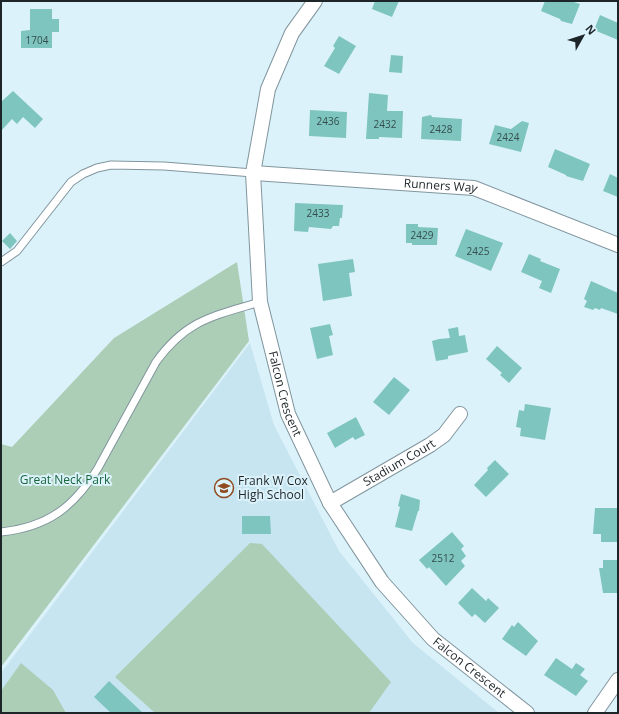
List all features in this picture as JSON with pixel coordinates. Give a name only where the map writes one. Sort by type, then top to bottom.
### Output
[{"type":"street","name":"Falcon Crescent","points":[[315,1],[292,33],[268,89],[253,173],[260,302],[288,414],[330,503],[382,582],[433,639],[527,713]]},
{"type":"street","name":"Runners Way","points":[[253,173],[474,188],[618,245]]},
{"type":"street","name":"Stadium Court","points":[[330,503],[430,445],[444,435],[460,414]]},
{"type":"street","points":[[595,713],[618,680]]},
{"type":"lane","points":[[1,262],[17,250],[71,182],[83,174],[97,168],[111,165],[164,166],[253,173]]},
{"type":"lane","points":[[1,532],[17,530],[38,524],[55,516],[73,502],[88,484],[98,468],[156,362],[166,348],[179,335],[193,325],[209,317],[260,302]]},
{"type":"shaded area","name":"Frank W Cox High School","points":[[250,343],[274,425],[339,551],[413,643],[499,713],[1,713],[1,673]]},
{"type":"green space","name":"Great Neck Park","points":[[237,262],[249,341],[1,667],[1,444],[12,447],[114,338]]},
{"type":"green space","points":[[250,543],[262,544],[391,682],[369,713],[155,713],[115,677]]},
{"type":"green space","points":[[21,663],[53,690],[66,713],[1,713],[1,691]]},
{"type":"building","points":[[375,1],[399,1],[392,17],[372,9]]},
{"type":"building","points":[[545,1],[571,1],[580,4],[572,24],[561,21],[560,19],[541,11]]},
{"type":"building","points":[[30,9],[52,9],[52,19],[59,19],[59,32],[52,32],[52,48],[21,48],[21,31],[30,30]]},
{"type":"building","points":[[600,15],[618,23],[618,40],[594,30]]},
{"type":"building","points":[[339,36],[356,46],[339,74],[324,66],[335,48],[333,46]]},
{"type":"building","points":[[391,55],[403,56],[402,73],[389,72]]},
{"type":"building","points":[[13,91],[43,119],[35,128],[23,117],[17,124],[12,119],[1,131],[1,102]]},
{"type":"building","points":[[369,93],[388,95],[387,111],[403,111],[402,138],[379,137],[379,139],[366,139]]},
{"type":"building","points":[[310,110],[347,112],[346,138],[309,136]]},
{"type":"building","points":[[431,115],[432,117],[462,119],[461,141],[421,139],[422,117]]},
{"type":"building","points":[[522,121],[529,123],[521,152],[489,144],[495,125],[511,129]]},
{"type":"building","points":[[555,149],[590,164],[583,181],[566,176],[548,167]]},
{"type":"building","points":[[610,174],[618,178],[618,197],[603,191]]},
{"type":"building","points":[[295,203],[343,205],[342,218],[340,218],[339,226],[333,226],[331,229],[309,227],[308,232],[294,231]]},
{"type":"building","points":[[406,224],[418,224],[418,227],[438,228],[437,245],[412,245],[412,243],[406,243]]},
{"type":"building","points":[[466,229],[503,243],[491,271],[455,256]]},
{"type":"building","points":[[10,233],[17,241],[10,249],[2,241]]},
{"type":"building","points":[[529,254],[541,259],[540,261],[560,269],[551,293],[539,288],[542,281],[521,272]]},
{"type":"building","points":[[353,259],[355,272],[349,273],[352,296],[323,301],[318,264]]},
{"type":"building","points":[[591,281],[618,293],[618,314],[601,308],[600,310],[595,308],[593,310],[584,307],[587,301],[584,299]]},
{"type":"building","points":[[330,324],[333,335],[329,336],[333,355],[317,359],[310,328]]},
{"type":"building","points":[[458,327],[459,336],[465,335],[468,352],[448,356],[448,359],[436,361],[432,341],[450,338],[448,329]]},
{"type":"building","points":[[497,346],[522,368],[509,383],[500,375],[502,373],[486,359]]},
{"type":"building","points":[[394,377],[410,390],[389,415],[373,402]]},
{"type":"building","points":[[525,404],[551,408],[545,440],[520,436],[521,428],[516,427],[519,410],[524,411]]},
{"type":"building","points":[[356,417],[365,435],[355,440],[353,437],[335,448],[327,433]]},
{"type":"building","points":[[495,460],[509,474],[486,497],[474,485]]},
{"type":"building","points":[[401,494],[420,500],[419,511],[412,531],[395,527],[400,507],[398,506]]},
{"type":"building","points":[[595,508],[618,508],[618,542],[601,542],[601,534],[593,534]]},
{"type":"building","points":[[242,516],[270,516],[271,534],[242,534]]},
{"type":"building","points":[[452,532],[464,546],[461,549],[466,556],[461,561],[465,566],[446,586],[429,567],[427,569],[419,560]]},
{"type":"building","points":[[603,560],[618,560],[618,593],[603,593],[599,568],[603,568]]},
{"type":"building","points":[[472,588],[486,601],[488,598],[499,608],[485,623],[475,614],[472,617],[458,603]]},
{"type":"building","points":[[518,622],[538,641],[526,656],[502,639],[512,625],[514,627]]},
{"type":"building","points":[[556,658],[572,669],[576,663],[585,669],[580,675],[588,681],[576,696],[544,675]]},
{"type":"building","points":[[109,681],[143,713],[111,713],[94,697]]},
{"type":"place","name":"Frank W Cox High School","points":[[224,488]]}]
